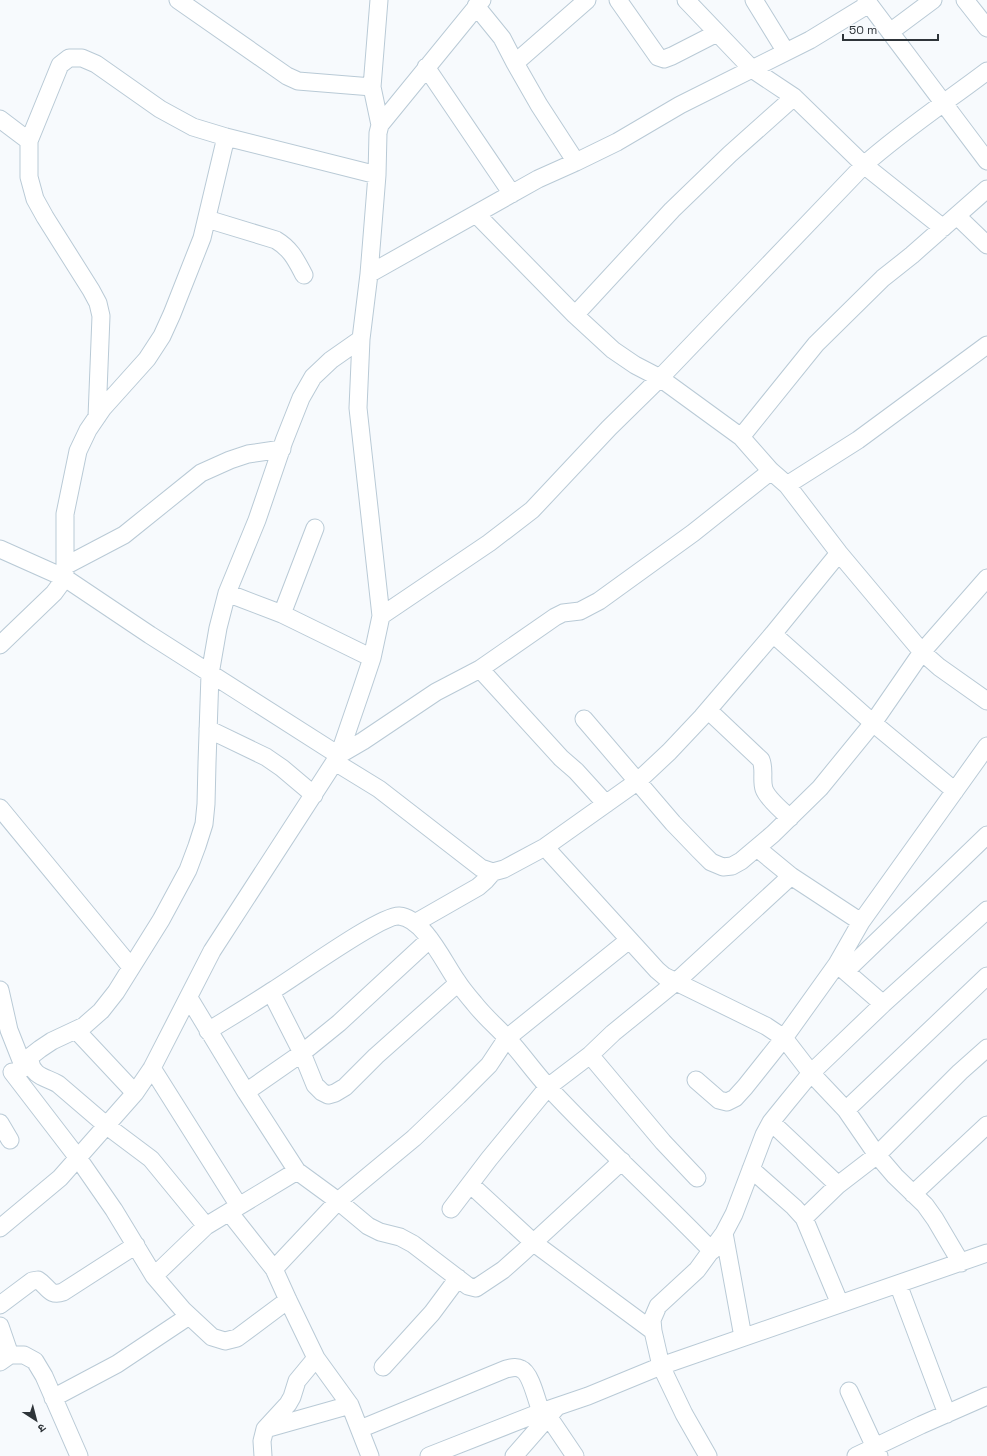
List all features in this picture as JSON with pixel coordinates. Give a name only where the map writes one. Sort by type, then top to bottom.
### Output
[{"type":"street","points":[[178,0],[287,76],[298,81],[372,87]]},
{"type":"street","points":[[379,0],[372,87],[380,125]]},
{"type":"street","points":[[515,64],[587,0]]},
{"type":"street","points":[[618,0],[658,57],[664,59],[717,33]]},
{"type":"street","points":[[686,0],[752,69],[794,97],[864,165],[943,228]]},
{"type":"street","points":[[754,0],[786,52]]},
{"type":"street","points":[[890,32],[933,0]]},
{"type":"street","points":[[965,0],[987,28]]},
{"type":"street","points":[[369,274],[477,215],[538,179],[617,142],[680,105],[810,40],[867,2],[987,161]]},
{"type":"street","points":[[0,1228],[60,1178],[135,1093],[152,1068],[212,951],[337,758],[372,658],[381,616],[358,408],[361,339],[369,274],[377,175],[378,133],[380,125],[479,3],[502,38],[539,105],[576,162]]},
{"type":"street","points":[[97,417],[101,316],[98,304],[91,290],[44,217],[35,199],[29,177],[29,141],[60,65],[69,58],[82,58],[96,64],[160,109],[193,127],[226,137],[377,175]]},
{"type":"street","points":[[426,67],[512,194]]},
{"type":"street","points":[[381,616],[490,543],[532,510],[609,428],[660,378],[864,165],[877,153],[987,71]]},
{"type":"street","points":[[575,315],[677,205],[730,154],[794,97]]},
{"type":"street","points":[[0,119],[29,141]]},
{"type":"street","points":[[0,645],[54,593],[65,572],[65,514],[78,451],[88,430],[103,408],[147,359],[162,336],[202,238],[226,137]]},
{"type":"street","points":[[741,437],[816,344],[882,278],[943,228],[987,189]]},
{"type":"street","points":[[477,215],[575,315],[613,350],[635,365],[660,378],[741,437],[771,471],[787,485],[839,553],[922,652],[939,667],[987,701]]},
{"type":"street","points":[[957,216],[987,245]]},
{"type":"street","points":[[207,219],[276,240],[286,246],[304,275]]},
{"type":"street","points":[[17,1070],[30,1061],[32,1056],[40,1049],[52,1041],[84,1026],[101,1011],[161,920],[188,870],[204,824],[210,674],[218,628],[227,593],[257,520],[301,398],[313,377],[330,360],[361,339]]},
{"type":"street","points":[[787,485],[858,440],[987,345]]},
{"type":"street","points":[[65,572],[124,535],[201,473],[248,454],[282,449]]},
{"type":"street","points":[[337,758],[436,692],[480,669],[555,617],[563,613],[580,611],[599,601],[693,533],[771,471]]},
{"type":"street","points":[[282,614],[315,528]]},
{"type":"street","points":[[0,549],[65,572],[87,592],[150,635],[326,747],[337,758],[481,868],[493,872]]},
{"type":"street","points":[[415,923],[478,887],[493,872],[504,869],[545,847],[638,780],[669,752],[708,710],[773,634],[839,553]]},
{"type":"street","points":[[584,719],[638,780],[673,823],[711,862],[723,867],[732,866],[741,861],[790,818],[820,788],[873,722],[922,652],[987,578]]},
{"type":"street","points":[[227,593],[282,614],[372,658]]},
{"type":"street","points":[[773,634],[873,722],[955,791]]},
{"type":"street","points":[[480,669],[561,758],[576,771],[606,804]]},
{"type":"street","points":[[708,710],[761,760],[764,767],[764,789],[767,795],[790,818]]},
{"type":"street","points":[[208,729],[266,757],[282,768],[314,795]]},
{"type":"street","points":[[841,968],[861,922],[987,746]]},
{"type":"street","points":[[0,808],[131,967]]},
{"type":"street","points":[[696,1080],[719,1100],[726,1102],[735,1098],[841,968],[987,835]]},
{"type":"street","points":[[545,847],[629,940],[664,976],[766,1026],[784,1038],[811,1073],[846,1110],[877,1155],[895,1176],[925,1205],[961,1263]]},
{"type":"street","points":[[756,848],[791,876],[861,922]]},
{"type":"street","points":[[451,1209],[489,1159],[548,1087],[590,1055],[613,1033],[676,981],[791,876]]},
{"type":"street","points":[[708,1456],[684,1414],[661,1366],[652,1320],[658,1306],[697,1270],[724,1233],[734,1214],[764,1134],[770,1122],[811,1073],[987,910]]},
{"type":"street","points":[[208,1031],[362,933],[384,920],[400,916],[415,923],[430,939],[458,983],[475,1005],[507,1038],[548,1087],[712,1251]]},
{"type":"street","points":[[246,1092],[302,1053],[339,1023],[430,939]]},
{"type":"street","points":[[274,1269],[338,1201],[414,1138],[458,1096],[489,1065],[507,1038],[629,940]]},
{"type":"street","points":[[841,968],[884,1004]]},
{"type":"street","points":[[846,1110],[987,976]]},
{"type":"street","points":[[271,992],[302,1053],[315,1085],[322,1092],[328,1095],[335,1094],[345,1087],[376,1056],[458,983]]},
{"type":"street","points":[[0,990],[17,1070],[114,1210],[154,1276],[189,1316],[212,1337],[225,1341],[237,1338],[288,1300]]},
{"type":"street","points":[[189,998],[246,1092],[297,1171],[338,1201],[368,1226],[380,1232],[400,1237],[413,1244],[468,1286],[476,1288],[503,1270],[622,1161]]},
{"type":"street","points":[[76,1030],[135,1093]]},
{"type":"street","points":[[804,1218],[838,1185],[877,1155],[960,1072],[987,1048]]},
{"type":"street","points":[[590,1055],[663,1142],[697,1178]]},
{"type":"street","points":[[152,1068],[234,1209],[274,1269],[316,1358],[350,1405],[370,1456]]},
{"type":"street","points":[[17,1070],[34,1072],[58,1084],[107,1126],[151,1159],[206,1226]]},
{"type":"street","points":[[770,1122],[838,1185]]},
{"type":"street","points":[[0,1123],[10,1140]]},
{"type":"street","points":[[913,1194],[987,1125]]},
{"type":"street","points":[[751,1169],[804,1218],[840,1304]]},
{"type":"street","points":[[154,1276],[206,1226],[297,1171]]},
{"type":"street","points":[[470,1184],[534,1243],[653,1331]]},
{"type":"street","points":[[724,1233],[743,1337]]},
{"type":"street","points":[[0,1305],[32,1281],[38,1280],[53,1293],[56,1294],[63,1292],[136,1245]]},
{"type":"street","points":[[429,1456],[548,1412],[661,1366],[987,1253]]},
{"type":"street","points":[[383,1368],[432,1313],[458,1278]]},
{"type":"street","points":[[898,1284],[947,1414]]},
{"type":"street","points":[[53,1398],[117,1364],[189,1316]]},
{"type":"street","points":[[0,1326],[5,1358],[24,1355],[35,1361],[79,1456]]},
{"type":"street","points":[[263,1456],[262,1440],[265,1429],[288,1404],[297,1381],[316,1358]]},
{"type":"street","points":[[360,1429],[506,1368],[516,1367],[523,1369],[528,1375],[548,1412],[575,1456]]},
{"type":"street","points":[[850,1391],[877,1452]]},
{"type":"street","points":[[856,1456],[877,1452],[947,1414],[987,1396]]},
{"type":"street","points":[[265,1429],[350,1405]]},
{"type":"street","points":[[514,1456],[548,1412]]}]
